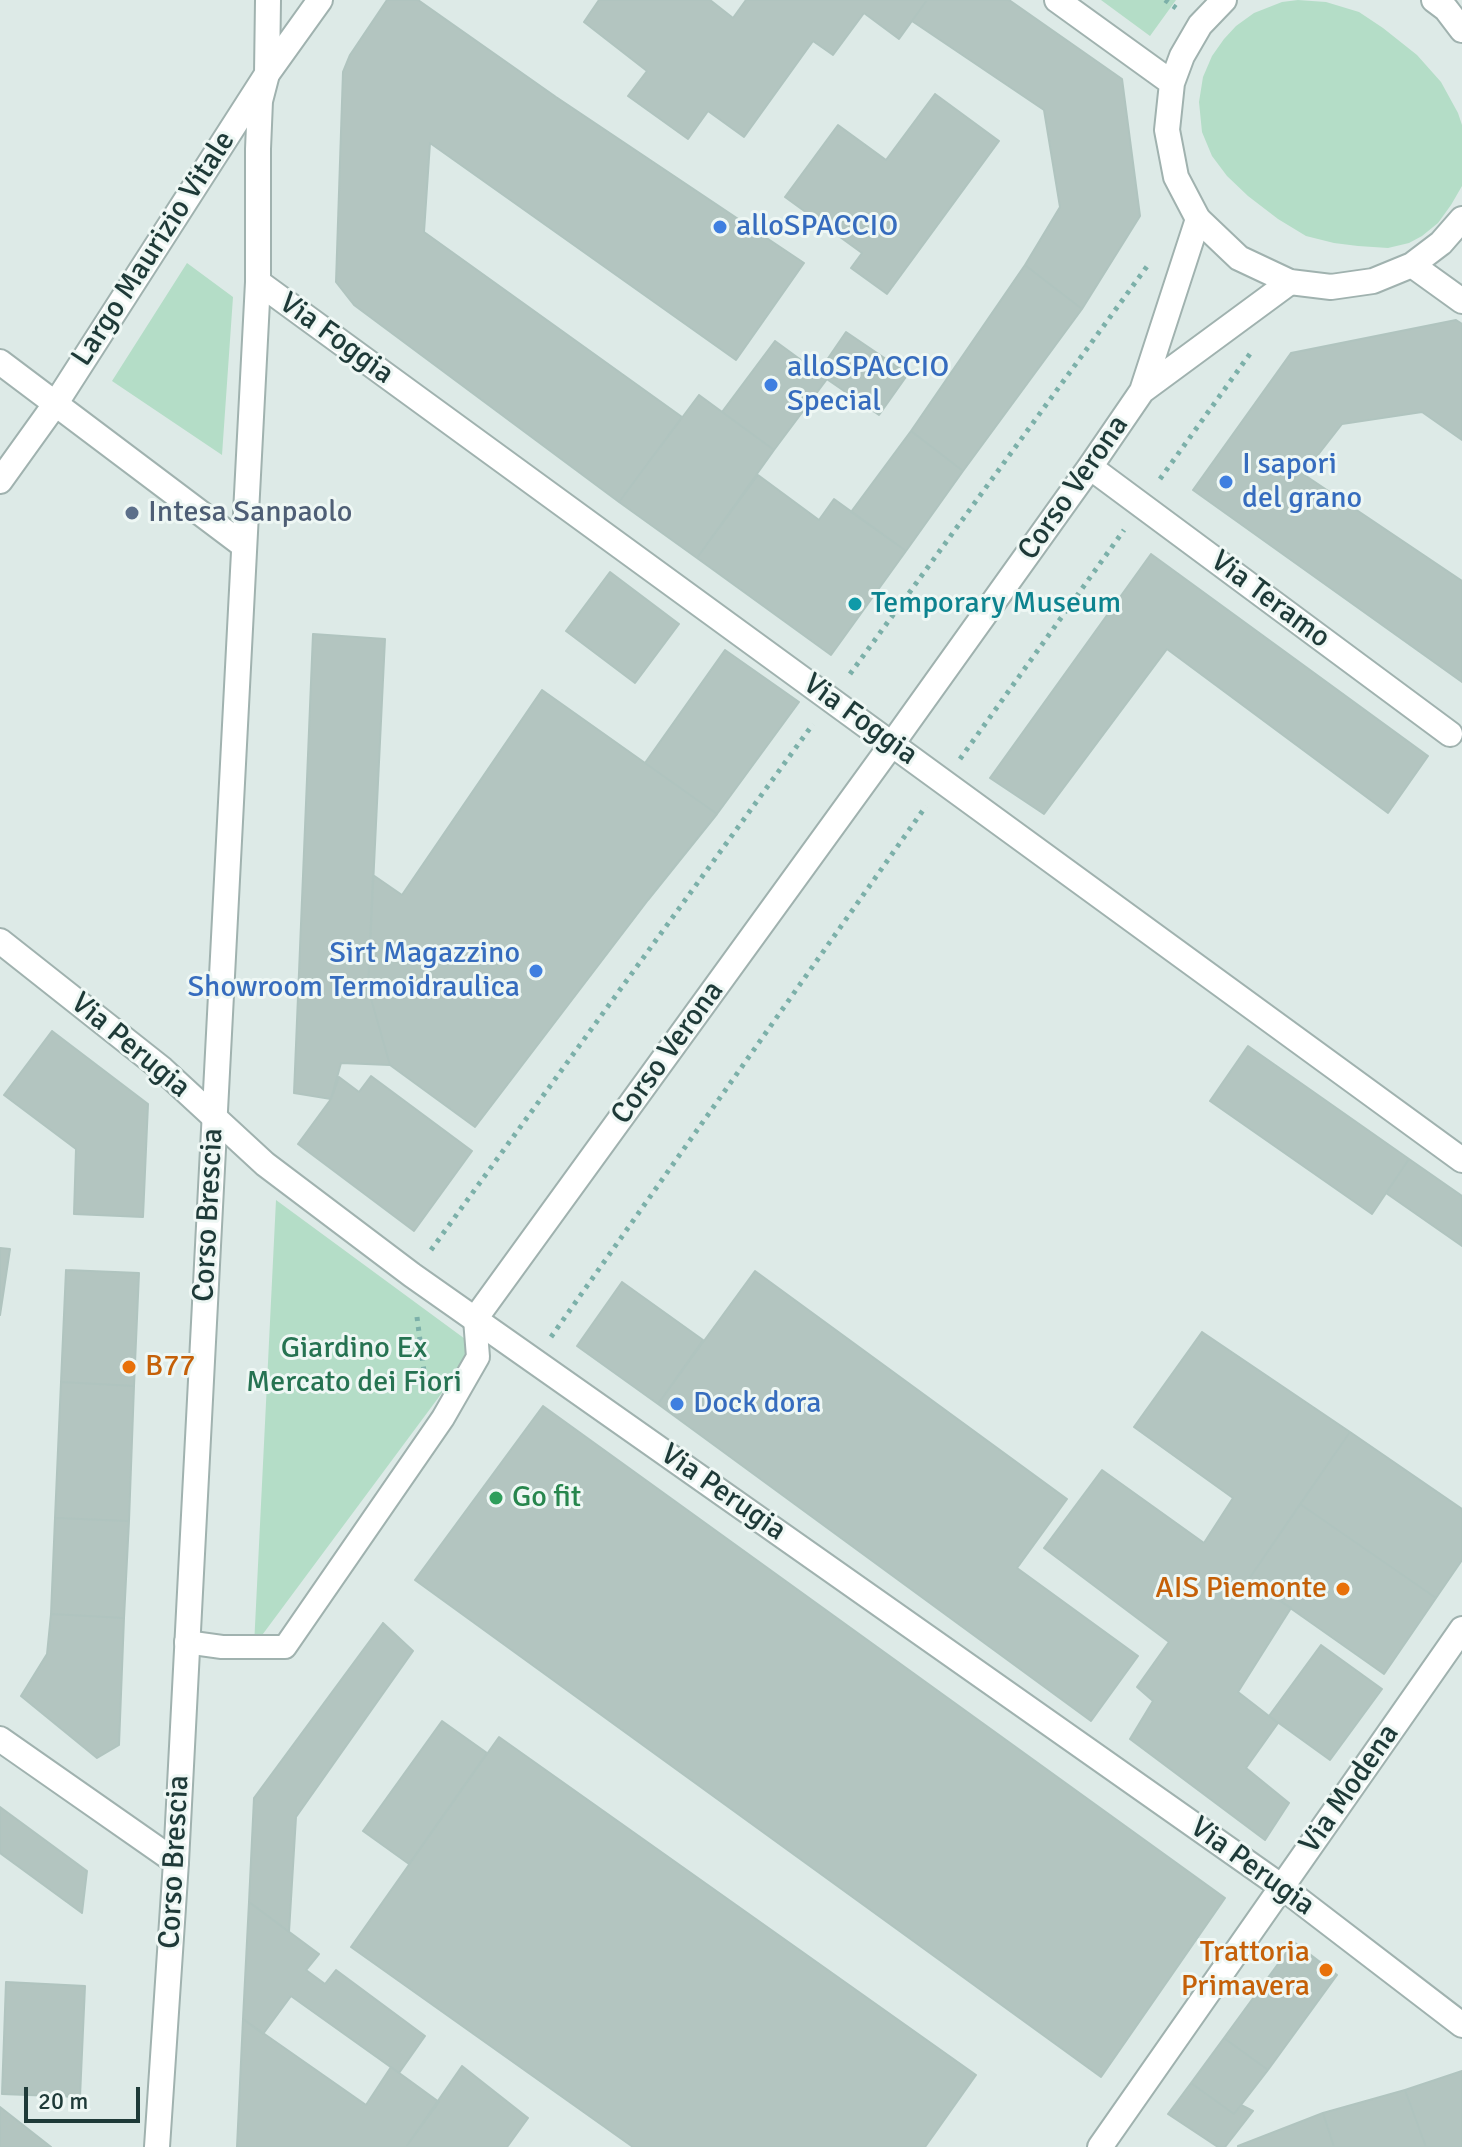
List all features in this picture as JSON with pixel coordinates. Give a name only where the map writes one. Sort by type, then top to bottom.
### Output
[{"type":"street","points":[[267,74],[268,0]]},
{"type":"street","points":[[267,74],[320,0]]},
{"type":"street","points":[[1057,0],[1172,83]]},
{"type":"street","points":[[1224,0],[1200,25],[1182,56],[1172,83],[1167,130],[1176,177],[1198,219],[1239,258],[1290,282],[1331,287],[1373,281],[1412,265],[1441,243],[1462,219]]},
{"type":"street","points":[[1434,0],[1446,9],[1462,30]]},
{"type":"street","name":"Largo Maurizio Vitale","points":[[258,282],[260,101],[267,74]]},
{"type":"street","name":"Largo Maurizio Vitale","points":[[0,481],[56,403],[267,74]]},
{"type":"street","name":"Corso Verona","points":[[475,1319],[892,744],[1142,391],[1198,219]]},
{"type":"street","points":[[1412,265],[1462,301]]},
{"type":"street","name":"Corso Brescia","points":[[157,2147],[176,1862],[258,282]]},
{"type":"street","name":"Via Foggia","points":[[258,282],[1462,1160]]},
{"type":"street","name":"Corso Verona","points":[[1142,391],[1290,282]]},
{"type":"street","points":[[0,362],[243,545]]},
{"type":"street","name":"Via Teramo","points":[[1090,467],[1450,734]]},
{"type":"street","name":"Via Perugia","points":[[0,941],[162,1069],[265,1164],[412,1275],[1282,1887],[1462,2025]]},
{"type":"street","name":"Via Modena","points":[[1100,2147],[1462,1629]]},
{"type":"street","points":[[0,1739],[176,1862]]},
{"type":"lane","points":[[186,1642],[222,1647],[285,1647],[443,1418],[478,1357],[475,1319]]},
{"type":"path","points":[[427,1397],[412,1275],[1155,255]]},
{"type":"path","points":[[534,1360],[1256,345]]},
{"type":"green space","points":[[1101,0],[1176,0],[1150,36]]},
{"type":"green space","points":[[1282,2],[1326,2],[1359,12],[1383,28],[1417,55],[1441,82],[1458,113],[1462,125],[1462,186],[1438,223],[1409,243],[1388,248],[1358,246],[1306,236],[1248,196],[1212,156],[1202,132],[1199,102],[1203,77],[1212,56],[1236,26],[1254,13]]},
{"type":"green space","points":[[187,263],[233,297],[222,455],[112,381]]},
{"type":"green space","name":"Giardino Ex Mercato dei Fiori","points":[[276,1200],[476,1347],[254,1646]]},
{"type":"building","points":[[387,0],[418,0],[556,97],[804,263],[736,360],[430,143],[424,232],[682,417],[619,502],[354,305],[336,282],[343,72],[350,55]]},
{"type":"building","points":[[599,0],[710,0],[733,18],[746,0],[927,0],[899,39],[864,13],[833,55],[813,41],[744,137],[708,111],[688,139],[628,96],[647,71],[584,22]]},
{"type":"building","points":[[927,0],[1009,0],[1122,79],[1140,216],[1082,309],[1025,265],[1060,207],[1044,110],[912,21]]},
{"type":"building","points":[[935,94],[999,141],[887,294],[851,268],[862,253],[785,197],[838,125],[886,160]]},
{"type":"building","points":[[1025,265],[1082,309],[963,471],[911,431]]},
{"type":"building","points":[[1456,320],[1462,324],[1462,440],[1422,412],[1342,424],[1303,474],[1462,581],[1462,682],[1193,490],[1291,353]]},
{"type":"building","points":[[846,332],[908,374],[879,415],[818,373]]},
{"type":"building","points":[[775,341],[827,379],[774,450],[722,412]]},
{"type":"building","points":[[699,395],[774,450],[697,558],[619,502]]},
{"type":"building","points":[[911,431],[963,471],[906,551],[851,512]]},
{"type":"building","points":[[758,475],[819,520],[834,499],[906,551],[831,655],[697,558]]},
{"type":"building","points":[[1151,554],[1428,756],[1388,813],[1167,649],[1044,814],[990,778]]},
{"type":"building","points":[[610,572],[679,624],[635,683],[566,631]]},
{"type":"building","points":[[313,634],[385,639],[368,988],[390,1065],[341,1063],[331,1099],[294,1093]]},
{"type":"building","points":[[725,650],[799,702],[717,814],[645,763]]},
{"type":"building","points":[[542,690],[717,814],[475,1127],[390,1065],[368,988],[373,875],[402,895]]},
{"type":"building","points":[[52,1031],[148,1104],[143,1217],[74,1214],[76,1149],[4,1095]]},
{"type":"building","points":[[1248,1046],[1409,1159],[1372,1214],[1210,1101]]},
{"type":"building","points":[[371,1076],[472,1151],[414,1231],[298,1144],[331,1099],[339,1077],[359,1092]]},
{"type":"building","points":[[1409,1159],[1462,1196],[1462,1246],[1386,1193]]},
{"type":"building","points":[[0,1248],[10,1249],[0,1315]]},
{"type":"building","points":[[66,1270],[139,1273],[134,1386],[61,1382]]},
{"type":"building","points":[[755,1271],[1067,1499],[1017,1568],[1138,1656],[1091,1721],[658,1404]]},
{"type":"building","points":[[622,1282],[703,1340],[658,1404],[577,1346]]},
{"type":"building","points":[[1202,1332],[1350,1432],[1249,1579],[1291,1608],[1238,1692],[1278,1723],[1246,1768],[1289,1803],[1265,1840],[1130,1739],[1153,1701],[1137,1687],[1169,1642],[1044,1548],[1102,1470],[1204,1543],[1233,1498],[1134,1427]]},
{"type":"building","points":[[61,1382],[134,1386],[129,1521],[55,1518]]},
{"type":"building","points":[[543,1406],[1225,1898],[1101,2077],[415,1580]]},
{"type":"building","points":[[1350,1432],[1462,1509],[1462,1560],[1436,1598],[1300,1504]]},
{"type":"building","name":"AIS Piemonte","points":[[1300,1504],[1436,1598],[1384,1674],[1249,1579]]},
{"type":"building","points":[[55,1518],[129,1521],[124,1618],[51,1614]]},
{"type":"building","points":[[51,1614],[124,1618],[119,1745],[97,1758],[21,1696],[47,1654]]},
{"type":"building","points":[[383,1623],[413,1651],[296,1817],[289,1932],[249,1902],[254,1798]]},
{"type":"building","points":[[1321,1645],[1382,1689],[1330,1760],[1269,1716]]},
{"type":"building","points":[[442,1721],[487,1753],[409,1864],[363,1831]]},
{"type":"building","points":[[499,1737],[976,2075],[925,2147],[633,2147],[351,1947]]},
{"type":"building","points":[[0,1807],[87,1871],[82,1913],[0,1853]]},
{"type":"building","points":[[249,1902],[319,1954],[306,1970],[325,1984],[336,1970],[425,2036],[399,2073],[291,1996],[263,2034],[243,2019]]},
{"type":"building","points":[[1294,1942],[1337,1975],[1268,2070],[1224,2038]]},
{"type":"building","points":[[6,1982],[85,1986],[80,2097],[2,2094]]},
{"type":"building","points":[[243,2019],[366,2105],[391,2067],[439,2102],[406,2147],[237,2147]]},
{"type":"building","points":[[1224,2038],[1268,2070],[1234,2114],[1191,2083]]},
{"type":"building","points":[[462,2066],[528,2118],[507,2147],[406,2147]]},
{"type":"building","points":[[1462,2071],[1462,2147],[1426,2147],[1405,2090]]},
{"type":"building","points":[[1191,2083],[1234,2114],[1241,2105],[1253,2111],[1225,2147],[1218,2147],[1168,2114]]},
{"type":"building","points":[[1405,2090],[1426,2147],[1334,2147],[1323,2113]]},
{"type":"building","points":[[0,2107],[51,2147],[0,2147]]},
{"type":"building","points":[[1323,2113],[1334,2147],[1238,2147],[1238,2146]]},
{"type":"place","name":"alloSPACCIO","points":[[720,227]]},
{"type":"place","name":"alloSPACCIO Special","points":[[771,385]]},
{"type":"place","name":"I sapori del grano","points":[[1226,482]]},
{"type":"place","name":"Intesa Sanpaolo","points":[[132,513]]},
{"type":"place","name":"Temporary Museum","points":[[855,604]]},
{"type":"place","name":"Sirt Magazzino Showroom Termoidraulica","points":[[536,971]]},
{"type":"place","name":"B77","points":[[129,1367]]},
{"type":"place","name":"Dock dora","points":[[677,1404]]},
{"type":"place","name":"Go fit","points":[[496,1498]]},
{"type":"place","name":"AIS Piemonte","points":[[1343,1589]]},
{"type":"place","name":"Trattoria Primavera","points":[[1326,1970]]}]
